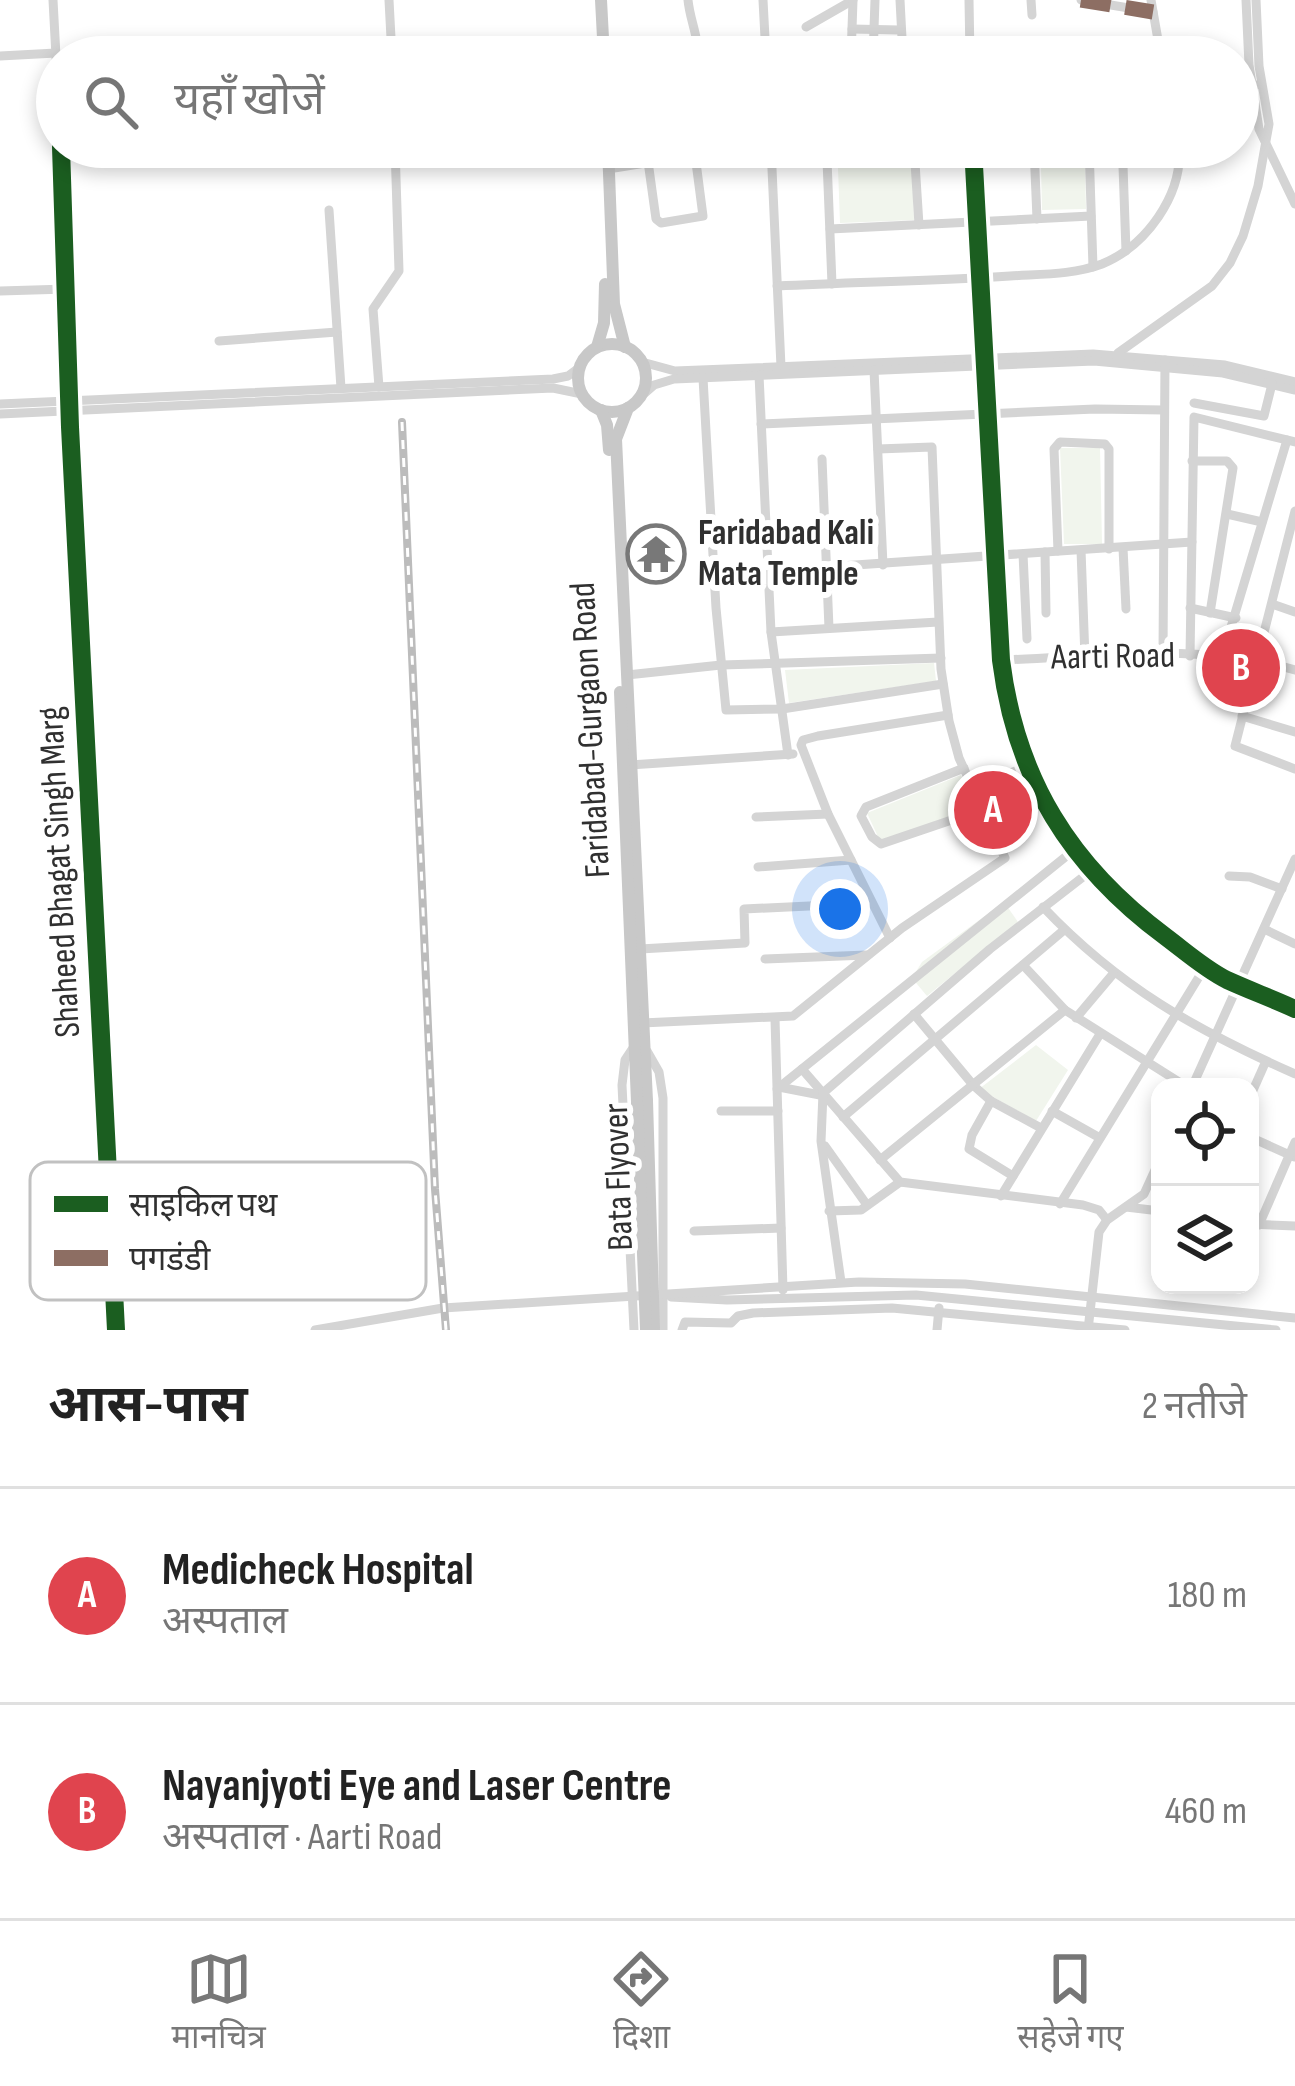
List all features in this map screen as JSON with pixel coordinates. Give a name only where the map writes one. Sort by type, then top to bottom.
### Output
[{"type":"main road","points":[[597,0],[599,36]]},
{"type":"main road","points":[[596,347],[625,347],[642,362],[646,375],[634,403],[601,410],[582,394],[578,381],[580,367],[596,347],[606,296],[604,168]]},
{"type":"main road","points":[[608,169],[614,304],[625,347]]},
{"type":"main road","name":"Faridabad-Gurgaon Road","points":[[634,403],[616,439],[638,1023]]},
{"type":"main road","name":"Faridabad-Gurgaon Road","points":[[601,410],[609,439],[640,949],[638,1023]]},
{"type":"main road","name":"Bata Flyover","points":[[638,1023],[654,1330]]},
{"type":"street","points":[[53,0],[55,36]]},
{"type":"street","points":[[389,0],[391,36]]},
{"type":"street","points":[[688,0],[697,36]]},
{"type":"street","points":[[764,0],[765,36]]},
{"type":"street","points":[[806,27],[853,0]]},
{"type":"street","points":[[852,36],[853,0]]},
{"type":"street","points":[[873,36],[875,0]]},
{"type":"street","points":[[900,0],[900,36]]},
{"type":"street","points":[[969,0],[970,36]]},
{"type":"street","points":[[1031,0],[1032,15]]},
{"type":"street","points":[[1081,0],[1152,6],[1157,36]]},
{"type":"street","points":[[1246,0],[1251,36]]},
{"type":"street","points":[[1256,0],[1256,36]]},
{"type":"street","points":[[852,29],[899,30]]},
{"type":"street","points":[[0,56],[36,54]]},
{"type":"street","points":[[1259,129],[1295,204]]},
{"type":"street","points":[[1103,362],[1170,319],[1222,275],[1250,215],[1266,145]]},
{"type":"street","name":"Shaheed Bhagat Singh Marg","points":[[62,168],[108,1162]]},
{"type":"street","points":[[379,387],[373,309],[399,271],[396,168]]},
{"type":"street","points":[[608,169],[614,168]]},
{"type":"street","points":[[649,168],[658,222],[699,220],[703,213],[696,168]]},
{"type":"street","points":[[771,168],[781,367]]},
{"type":"street","points":[[826,168],[832,284]]},
{"type":"street","points":[[915,168],[919,224]]},
{"type":"street","points":[[975,168],[1001,660],[1006,706],[1027,766],[1041,799],[1074,850],[1138,916],[1205,967],[1295,1009]]},
{"type":"street","points":[[1035,168],[1037,219]]},
{"type":"street","points":[[1090,168],[1093,267]]},
{"type":"street","points":[[1123,168],[1126,251]]},
{"type":"street","points":[[777,286],[981,278],[1093,267],[1126,251],[1153,224],[1168,200],[1178,168]]},
{"type":"street","points":[[329,210],[341,388]]},
{"type":"street","points":[[830,229],[1091,216]]},
{"type":"street","points":[[0,291],[67,289]]},
{"type":"street","points":[[219,341],[337,332]]},
{"type":"street","points":[[642,362],[675,371],[1114,355],[1295,386]]},
{"type":"street","points":[[634,403],[662,381],[986,361],[1225,364],[1295,386]]},
{"type":"street","points":[[1163,654],[1165,362]]},
{"type":"street","points":[[0,414],[71,405],[553,379],[580,367]]},
{"type":"street","points":[[874,370],[883,565]]},
{"type":"street","points":[[759,375],[771,632],[788,755]]},
{"type":"street","points":[[703,378],[726,710],[782,709],[944,684]]},
{"type":"street","points":[[1194,403],[1264,416],[1272,384]]},
{"type":"street","points":[[0,404],[554,388],[582,394]]},
{"type":"street","points":[[761,424],[1164,410]]},
{"type":"street","points":[[1190,656],[1192,461],[1197,416],[1291,441],[1222,657]]},
{"type":"street","points":[[1046,613],[1054,448],[1060,442],[1105,443],[1109,448],[1109,549]]},
{"type":"street","points":[[638,1023],[775,1019],[804,1009],[890,938],[1004,860],[1004,851],[972,789],[948,715],[940,658],[932,447],[878,449]]},
{"type":"street","points":[[822,459],[829,628]]},
{"type":"street","points":[[1192,461],[1232,464],[1210,613]]},
{"type":"street","points":[[1295,512],[1235,747],[1295,769]]},
{"type":"street","points":[[1227,514],[1262,523]]},
{"type":"street","points":[[826,567],[1192,542]]},
{"type":"street","points":[[1255,547],[1287,553]]},
{"type":"street","points":[[1123,548],[1126,609]]},
{"type":"street","points":[[1081,550],[1085,658]]},
{"type":"street","points":[[1023,554],[1028,639]]},
{"type":"street","points":[[1271,604],[1295,612]]},
{"type":"street","points":[[1190,608],[1236,618]]},
{"type":"street","points":[[771,632],[938,622]]},
{"type":"street","name":"Aarti Road","points":[[1001,660],[1163,654],[1222,657],[1295,670]]},
{"type":"street","points":[[627,674],[721,665],[940,658]]},
{"type":"street","points":[[890,938],[828,814],[803,740],[948,715]]},
{"type":"street","points":[[1242,716],[1295,732]]},
{"type":"street","points":[[628,765],[804,754]]},
{"type":"street","points":[[972,789],[1027,766]]},
{"type":"street","points":[[964,768],[866,808],[861,816],[881,844],[981,810]]},
{"type":"street","points":[[756,817],[828,814]]},
{"type":"street","points":[[842,843],[868,829]]},
{"type":"street","points":[[778,1088],[1074,850]]},
{"type":"street","points":[[1194,1078],[1288,883],[1295,859]]},
{"type":"street","points":[[758,866],[851,860]]},
{"type":"street","points":[[841,1282],[821,1141],[823,1095],[914,1014],[1092,871]]},
{"type":"street","points":[[1229,876],[1288,883]]},
{"type":"street","points":[[640,949],[745,943],[743,910],[872,903]]},
{"type":"street","points":[[1043,907],[1113,974],[1175,1016],[1295,1074]]},
{"type":"street","points":[[1264,928],[1295,944]]},
{"type":"street","points":[[843,1117],[1064,930]]},
{"type":"street","points":[[765,959],[869,955]]},
{"type":"street","points":[[1023,965],[1065,1010],[1172,1078]]},
{"type":"street","points":[[1060,1204],[1205,967]]},
{"type":"street","points":[[1076,1018],[1113,974]]},
{"type":"street","points":[[880,1160],[1065,1010]]},
{"type":"street","points":[[914,1014],[974,1086],[991,1101],[1041,1128]]},
{"type":"street","points":[[775,1019],[784,1311]]},
{"type":"street","points":[[1000,1196],[1100,1034]]},
{"type":"street","points":[[634,1330],[622,1085],[625,1060],[639,1047],[659,1072],[663,1098],[661,1296],[654,1330]]},
{"type":"street","points":[[1258,1078],[1266,1061]]},
{"type":"street","points":[[802,1069],[900,1182],[1094,1208],[1107,1220]]},
{"type":"street","points":[[778,1088],[823,1095]]},
{"type":"street","points":[[991,1101],[969,1149],[1013,1176]]},
{"type":"street","points":[[721,1111],[778,1111]]},
{"type":"street","points":[[1052,1111],[1100,1138]]},
{"type":"street","points":[[821,1141],[867,1205]]},
{"type":"street","points":[[1259,1141],[1292,1156]]},
{"type":"street","points":[[1259,1217],[1295,1142]]},
{"type":"street","points":[[1088,1328],[1099,1232],[1107,1220],[1144,1194],[1151,1179]]},
{"type":"street","points":[[829,1211],[861,1210],[900,1182]]},
{"type":"street","points":[[1126,1207],[1151,1210]]},
{"type":"street","points":[[1259,1224],[1295,1226]]},
{"type":"street","points":[[694,1231],[781,1228]]},
{"type":"street","points":[[661,1296],[728,1300],[841,1282],[965,1284],[1295,1318]]},
{"type":"street","points":[[315,1330],[442,1308],[661,1296],[692,1290],[940,1297],[1276,1330]]},
{"type":"street","points":[[937,1330],[940,1297]]},
{"type":"street","points":[[684,1298],[684,1326],[727,1326],[753,1313],[892,1308],[1125,1330]]},
{"type":"street","name":"Shaheed Bhagat Singh Marg","points":[[115,1300],[116,1330]]},
{"type":"shaded area","points":[[838,168],[912,168],[914,220],[840,223]]},
{"type":"shaded area","points":[[1041,168],[1085,168],[1086,209],[1042,210]]},
{"type":"shaded area","points":[[1060,448],[1100,448],[1102,544],[1064,544]]},
{"type":"shaded area","points":[[934,663],[936,681],[789,703],[785,670]]},
{"type":"shaded area","points":[[961,775],[976,809],[880,841],[867,813]]},
{"type":"shaded area","points":[[1004,902],[1018,922],[927,996],[912,978],[922,962]]},
{"type":"shaded area","points":[[1036,1045],[1068,1070],[1036,1121],[979,1089]]},
{"type":"railway","points":[[402,422],[435,1189],[446,1330]]},
{"type":"marked path","points":[[1081,0],[1153,12]]},
{"type":"cycle path","points":[[62,168],[107,1162]]},
{"type":"cycle path","points":[[974,168],[1001,660],[1008,703],[1034,781],[1076,850],[1132,910],[1219,976],[1295,1009]]},
{"type":"cycle path","points":[[114,1300],[116,1330]]},
{"type":"place","name":"Faridabad Kali Mata Temple","points":[[656,554]]},
{"type":"place","name":"Nayanjyoti Eye and Laser Centre","points":[[1241,668]]},
{"type":"place","name":"Medicheck Hospital","points":[[993,810]]}]
